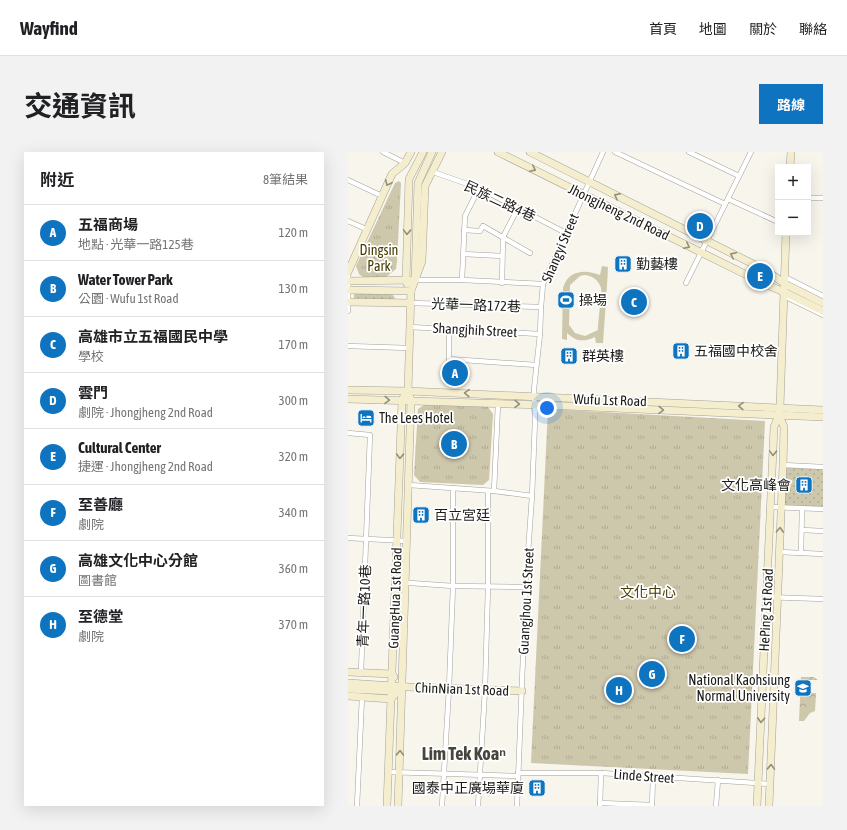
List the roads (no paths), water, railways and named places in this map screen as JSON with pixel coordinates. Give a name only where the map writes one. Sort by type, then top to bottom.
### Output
[{"type":"street","points":[[383,152],[405,163]]},
{"type":"street","points":[[348,311],[348,272],[392,174],[405,163],[411,152]]},
{"type":"street","points":[[411,291],[406,281],[409,179],[423,152]]},
{"type":"street","points":[[415,280],[418,183],[432,152]]},
{"type":"street","points":[[411,291],[422,261],[426,186],[442,152]]},
{"type":"street","name":"Jhongjheng 2nd Road","points":[[498,152],[784,294],[823,316]]},
{"type":"street","name":"Jhongjheng 2nd Road","points":[[530,152],[768,272],[823,296]]},
{"type":"street","name":"Shangyi Street","points":[[534,396],[543,284],[603,152]]},
{"type":"street","points":[[615,152],[725,204]]},
{"type":"street","points":[[689,152],[739,176]]},
{"type":"street","points":[[686,283],[751,152]]},
{"type":"street","points":[[790,164],[791,152]]},
{"type":"street","name":"民族二路4巷","points":[[432,172],[479,188],[566,233]]},
{"type":"street","points":[[348,180],[382,196]]},
{"type":"street","points":[[462,280],[465,216],[479,188]]},
{"type":"street","points":[[728,198],[775,221]]},
{"type":"street","points":[[811,198],[823,198]]},
{"type":"street","points":[[502,283],[503,237],[518,208]]},
{"type":"street","points":[[348,221],[366,230]]},
{"type":"street","points":[[464,230],[480,231],[482,226],[530,253]]},
{"type":"street","points":[[784,294],[786,236]]},
{"type":"street","points":[[464,254],[502,256]]},
{"type":"street","points":[[348,281],[462,280],[543,284]]},
{"type":"street","name":"Jhongjheng 2nd Road","points":[[785,280],[823,303]]},
{"type":"street","points":[[348,290],[411,291]]},
{"type":"street","name":"GuangHua 1st Road","points":[[398,806],[409,485],[411,400],[408,391],[411,291]]},
{"type":"street","name":"Jhongjheng 2nd Road","points":[[784,294],[823,311]]},
{"type":"street","name":"HePing 1st Road","points":[[757,806],[774,427],[779,411],[784,294]]},
{"type":"street","points":[[348,302],[410,303]]},
{"type":"street","name":"光華一路172巷","points":[[410,303],[541,307]]},
{"type":"street","name":"Shangjhih Street","points":[[410,327],[540,334]]},
{"type":"street","points":[[450,328],[449,359],[536,365]]},
{"type":"street","points":[[348,346],[409,348]]},
{"type":"street","name":"Wufu 1st Road","points":[[348,390],[534,396],[779,411],[823,417]]},
{"type":"street","points":[[402,400],[408,391]]},
{"type":"street","name":"Guangjhou 1st Street","points":[[517,806],[526,587],[532,496],[534,396]]},
{"type":"street","name":"Wufu 1st Road","points":[[348,399],[779,411],[823,410]]},
{"type":"street","name":"GuangHua 1st Road","points":[[387,806],[402,400]]},
{"type":"street","points":[[494,491],[498,404]]},
{"type":"street","name":"HePing 1st Road","points":[[769,806],[784,427],[779,411]]},
{"type":"street","name":"青年一路10巷","points":[[348,434],[370,435],[361,672]]},
{"type":"street","points":[[783,465],[823,467]]},
{"type":"street","points":[[409,485],[494,491],[532,496]]},
{"type":"street","points":[[442,806],[453,586],[454,488]]},
{"type":"street","points":[[478,806],[485,690],[488,587],[488,491]]},
{"type":"street","points":[[771,507],[823,509]]},
{"type":"street","points":[[801,553],[802,508]]},
{"type":"street","points":[[802,530],[823,531]]},
{"type":"street","points":[[348,538],[407,540]]},
{"type":"street","points":[[779,552],[823,554]]},
{"type":"street","points":[[396,582],[453,586],[526,587]]},
{"type":"street","points":[[766,597],[823,599]]},
{"type":"street","points":[[348,672],[392,674],[402,686],[392,691],[362,697],[348,696]]},
{"type":"street","points":[[348,683],[392,691]]},
{"type":"street","name":"ChinNian 1st Road","points":[[392,691],[402,686],[522,691]]},
{"type":"street","points":[[348,689],[392,691]]},
{"type":"street","points":[[357,806],[362,697]]},
{"type":"street","name":"Linde Street","points":[[389,772],[479,775],[601,773],[770,784]]},
{"type":"street","points":[[601,773],[600,804],[652,805],[653,776]]},
{"type":"street","points":[[716,806],[718,780]]},
{"type":"place","name":"雲門","points":[[700,226]]},
{"type":"place","name":"勤藝樓","points":[[623,264]]},
{"type":"place","name":"Cultural Center","points":[[760,276]]},
{"type":"place","name":"操場","points":[[566,300]]},
{"type":"place","name":"高雄市立五福國民中學","points":[[634,302]]},
{"type":"place","name":"五福國中校舍","points":[[681,351]]},
{"type":"place","name":"群英樓","points":[[569,356]]},
{"type":"place","name":"五福商場","points":[[455,373]]},
{"type":"place","name":"The Lees Hotel","points":[[366,418]]},
{"type":"place","name":"Water Tower Park","points":[[454,444]]},
{"type":"place","name":"文化高峰會","points":[[804,485]]},
{"type":"place","name":"百立宮廷","points":[[421,515]]},
{"type":"place","name":"至善廳","points":[[682,639]]},
{"type":"place","name":"高雄文化中心分館","points":[[652,674]]},
{"type":"place","name":"National Kaohsiung Normal University","points":[[803,688]]},
{"type":"place","name":"至德堂","points":[[619,690]]},
{"type":"place","name":"國泰中正廣場華廈","points":[[537,788]]},
{"type":"district","name":"Lim Tek Koaⁿ","points":[[464,754]]},
{"type":"park label","name":"Dingsin Park","points":[[379,258]]},
{"type":"park label","name":"文化中心","points":[[648,592]]}]
